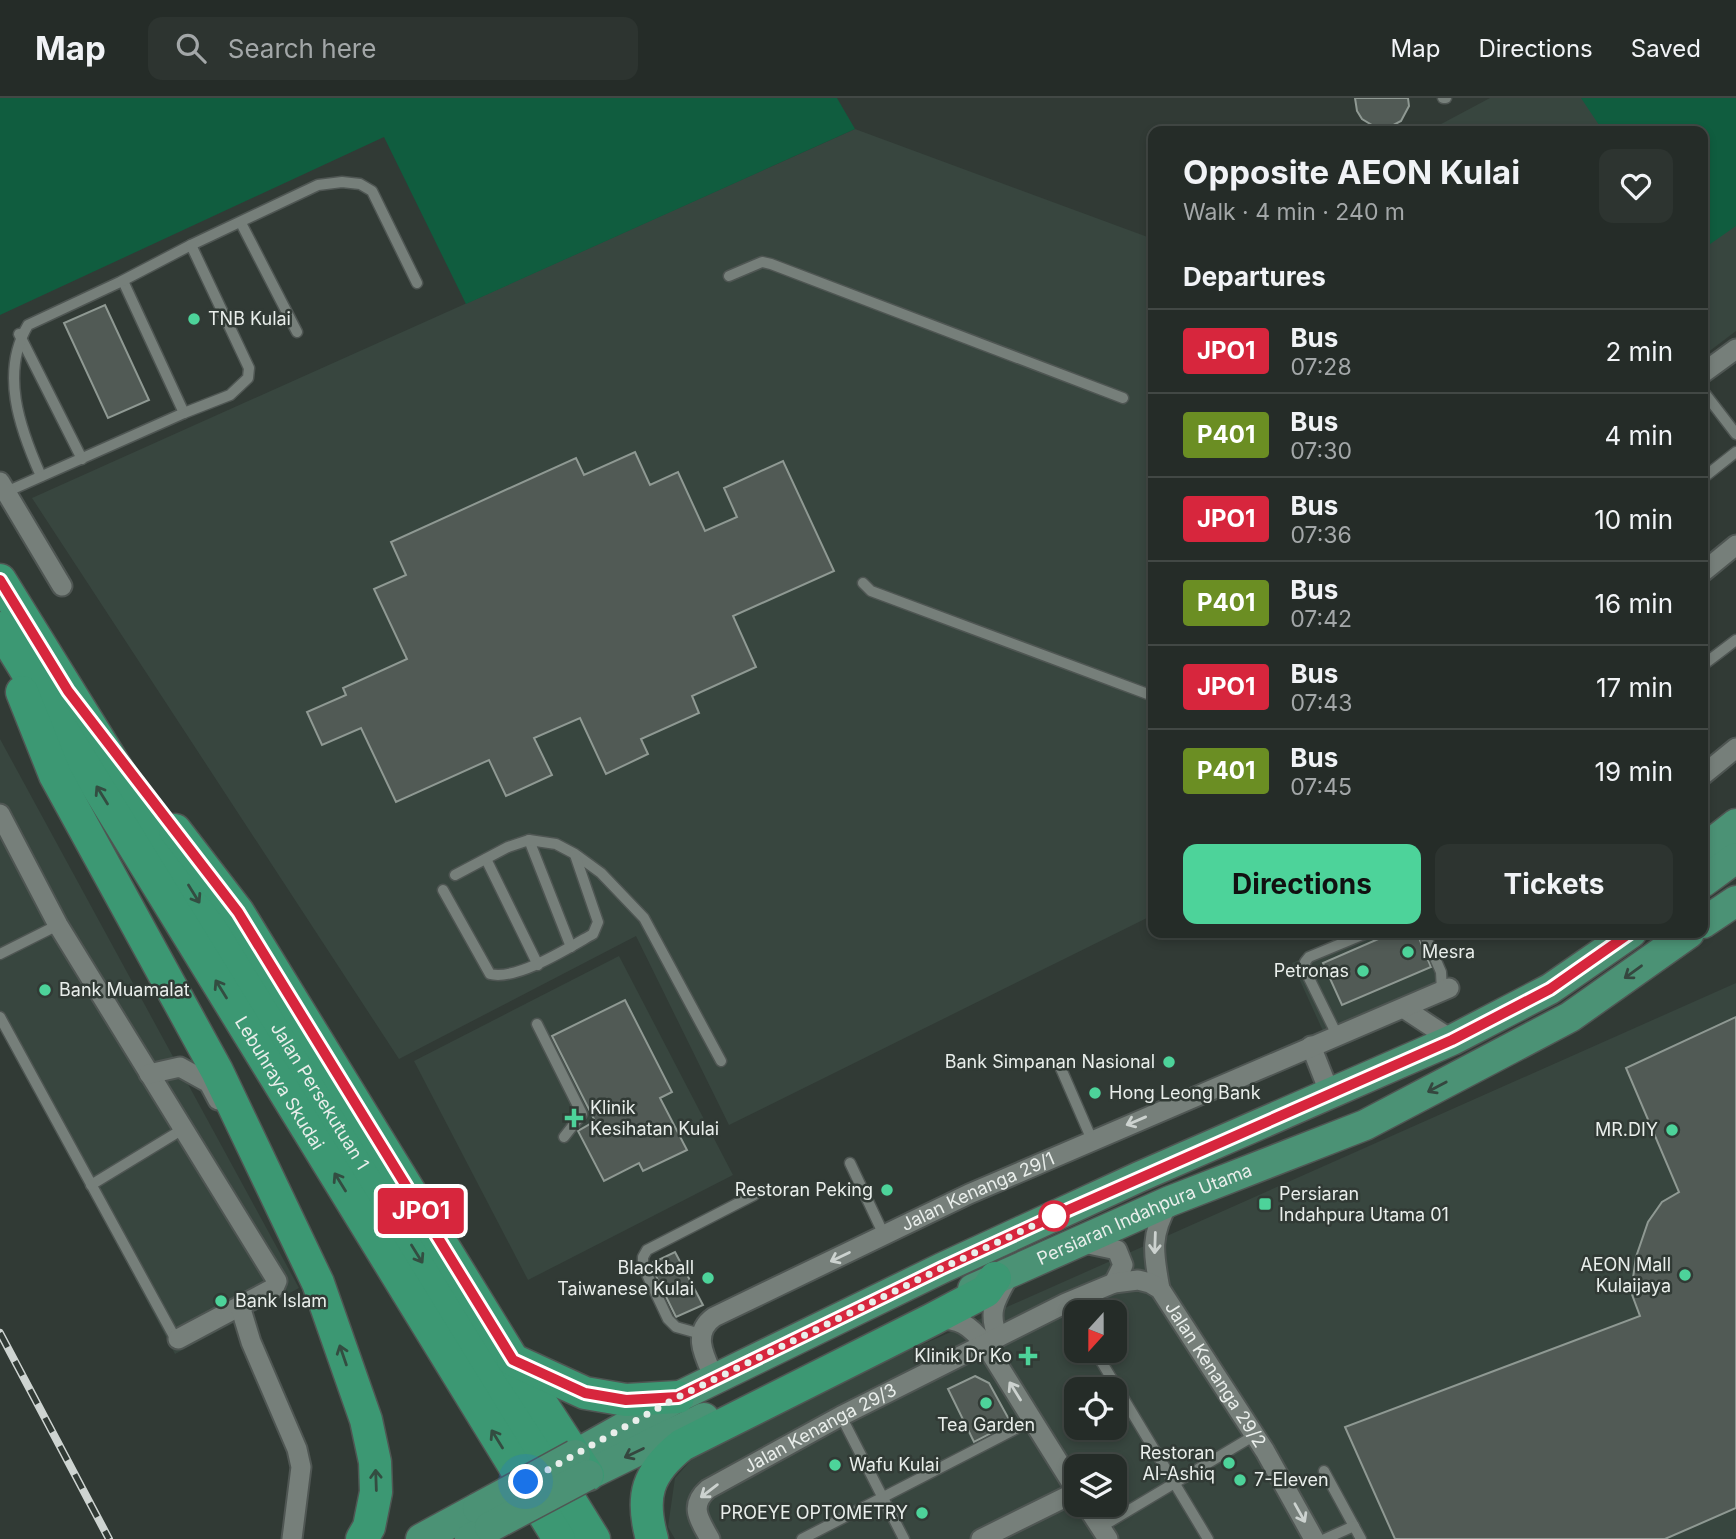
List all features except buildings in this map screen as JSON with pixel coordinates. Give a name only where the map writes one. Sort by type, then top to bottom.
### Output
[{"type":"highway","points":[[0,580],[68,691],[238,912],[513,1360],[582,1465]]},
{"type":"highway","name":"Lebuhraya Skudai","points":[[0,628],[559,1539]]},
{"type":"highway","points":[[0,636],[55,775],[217,1071],[318,1283],[366,1420],[375,1462],[376,1492],[369,1527],[362,1539]]},
{"type":"highway","name":"Jalan Persekutuan 1","points":[[68,691],[594,1539]]},
{"type":"highway","points":[[652,1539],[645,1501],[653,1477],[664,1459],[682,1445],[986,1291],[1003,1274]]},
{"type":"highway","points":[[513,1360],[585,1393],[626,1400],[678,1397]]},
{"type":"main road","points":[[1708,846],[1736,824]]},
{"type":"main road","points":[[1708,878],[1736,858]]},
{"type":"main road","points":[[1708,920],[1734,903]]},
{"type":"main road","name":"Persiaran Indahpura Utama","points":[[582,1465],[678,1397],[942,1268],[1139,1177],[1452,1040],[1550,989],[1623,938]]},
{"type":"main road","name":"Persiaran Indahpura Utama","points":[[582,1465],[1170,1201],[1365,1125],[1570,1017],[1682,938]]},
{"type":"main road","points":[[421,1539],[479,1525],[582,1465]]},
{"type":"street","points":[[1708,369],[1736,349]]},
{"type":"street","points":[[3,487],[62,586]]},
{"type":"street","points":[[1708,568],[1730,553]]},
{"type":"street","points":[[1708,771],[1736,748]]},
{"type":"street","points":[[0,814],[58,925],[277,1281],[274,1288],[178,1339]]},
{"type":"street","name":"Jalan Kenanga 29/1","points":[[701,1334],[714,1317],[968,1194],[1446,990]]},
{"type":"street","points":[[1405,1009],[1452,1040]]},
{"type":"street","points":[[1311,1046],[1330,1094]]},
{"type":"street","points":[[149,1074],[180,1067],[209,1083],[286,1219]]},
{"type":"street","points":[[1160,1289],[1155,1263],[1155,1235],[1158,1222],[1170,1201]]},
{"type":"street","points":[[1076,1242],[1109,1247],[1117,1251],[1124,1265],[1114,1283]]},
{"type":"street","points":[[991,1341],[993,1309],[1003,1274]]},
{"type":"street","name":"Jalan Kenanga 29/2","points":[[1114,1283],[1138,1280],[1160,1289],[1255,1435],[1314,1539]]},
{"type":"street","name":"Jalan Kenanga 29/3","points":[[1088,1300],[1114,1283]]},
{"type":"street","points":[[240,1306],[251,1342],[297,1449],[301,1466],[292,1539]]},
{"type":"street","name":"Jalan Kenanga 29/3","points":[[710,1539],[697,1515],[697,1501],[702,1494],[841,1416],[991,1341],[1064,1314]]},
{"type":"street","points":[[933,1319],[951,1318],[991,1341],[1064,1471]]},
{"type":"street","points":[[701,1334],[702,1348],[715,1380]]},
{"type":"street","points":[[981,1539],[1006,1534],[1064,1498]]},
{"type":"street","points":[[1094,1517],[1104,1533]]},
{"type":"lane","points":[[41,476],[5,394],[2,376],[19,334],[28,325],[318,185],[341,182],[360,184],[372,191],[417,283]]},
{"type":"lane","points":[[241,223],[297,332]]},
{"type":"lane","points":[[3,487],[41,476],[230,395],[248,378],[248,368],[191,245]]},
{"type":"lane","points":[[729,276],[762,262],[771,264],[1123,398]]},
{"type":"lane","points":[[123,281],[184,413]]},
{"type":"lane","points":[[19,334],[82,459]]},
{"type":"lane","points":[[1708,398],[1736,434]]},
{"type":"lane","points":[[1708,474],[1736,452]]},
{"type":"lane","points":[[863,583],[871,591],[1148,694]]},
{"type":"lane","points":[[1708,661],[1736,640]]},
{"type":"lane","points":[[529,840],[572,947]]},
{"type":"lane","points":[[455,875],[508,846],[529,840],[556,844],[575,854],[601,873],[644,918],[721,1061]]},
{"type":"lane","points":[[443,890],[490,974],[500,976],[538,965],[593,934],[598,922],[575,854]]},
{"type":"lane","points":[[486,859],[538,965]]},
{"type":"lane","points":[[0,954],[58,925]]},
{"type":"lane","points":[[1338,1035],[1306,972],[1304,962],[1309,957],[1355,938]]},
{"type":"lane","points":[[1426,938],[1446,990]]},
{"type":"lane","points":[[0,1017],[174,1338],[178,1339]]},
{"type":"lane","points":[[537,1024],[582,1114],[564,1137]]},
{"type":"lane","points":[[1059,1064],[1092,1140]]},
{"type":"lane","points":[[91,1185],[183,1129]]},
{"type":"lane","points":[[850,1163],[884,1235]]},
{"type":"lane","points":[[701,1334],[676,1327],[668,1319],[643,1266],[643,1257],[647,1250],[754,1195]]},
{"type":"lane","points":[[1102,1363],[1208,1539]]},
{"type":"lane","points":[[841,1416],[904,1539]]},
{"type":"lane","points":[[802,1539],[1033,1420]]},
{"type":"lane","points":[[1104,1533],[1174,1483],[1255,1435]]},
{"type":"lane","points":[[1324,1471],[1361,1539]]},
{"type":"lane","points":[[1325,1539],[1354,1525]]},
{"type":"shaded area","points":[[1490,98],[1736,98],[1736,331],[1708,352],[1708,126],[1437,126]]},
{"type":"shaded area","points":[[855,129],[1148,237],[1148,917],[729,1125],[636,936],[399,1059],[32,498]]},
{"type":"shaded area","points":[[0,739],[299,1288],[175,1354],[0,1023]]},
{"type":"shaded area","points":[[1349,938],[1431,938],[1449,976],[1323,1031],[1292,963]]},
{"type":"shaded area","name":"Klinik Kesihatan Kulai","points":[[619,956],[733,1175],[528,1280],[414,1061]]},
{"type":"shaded area","points":[[1736,983],[1736,1539],[675,1539],[668,1527],[675,1478],[710,1439]]},
{"type":"green space","points":[[0,98],[837,98],[855,129],[466,304],[384,137],[0,315]]},
{"type":"green space","points":[[1581,98],[1736,98],[1736,226],[1708,246],[1708,126],[1600,126]]},
{"type":"railway","points":[[0,1333],[109,1539]]},
{"type":"bus line","name":"JPO1","points":[[0,580],[68,691],[238,912],[513,1360],[585,1393],[626,1400],[678,1397],[1050,1218],[1452,1040],[1550,989],[1623,938]]},
{"type":"place","name":"TNB Kulai","points":[[194,319]]},
{"type":"place","name":"Mesra","points":[[1408,952]]},
{"type":"place","name":"Petronas","points":[[1363,971]]},
{"type":"place","name":"Bank Muamalat","points":[[45,990]]},
{"type":"place","name":"Bank Simpanan Nasional","points":[[1169,1062]]},
{"type":"place","name":"Hong Leong Bank","points":[[1095,1093]]},
{"type":"place","name":"Klinik Kesihatan Kulai","points":[[574,1118]]},
{"type":"place","name":"MR.DIY","points":[[1672,1130]]},
{"type":"place","name":"Restoran Peking","points":[[887,1190]]},
{"type":"place","name":"Persiaran Indahpura Utama 01","points":[[1265,1204]]},
{"type":"place","name":"AEON Mall Kulaijaya","points":[[1685,1275]]},
{"type":"place","name":"Blackball Taiwanese Kulai","points":[[708,1278]]},
{"type":"place","name":"Bank Islam","points":[[221,1301]]},
{"type":"place","name":"Klinik Dr Ko","points":[[1028,1356]]},
{"type":"place","name":"Tea Garden","points":[[986,1403]]},
{"type":"place","name":"Restoran Al-Ashiq","points":[[1229,1463]]},
{"type":"place","name":"Wafu Kulai","points":[[835,1465]]},
{"type":"place","name":"7-Eleven","points":[[1240,1480]]},
{"type":"place","name":"PROEYE OPTOMETRY","points":[[922,1513]]},
{"type":"route","points":[[526,1482],[678,1397],[1054,1216]]}]
